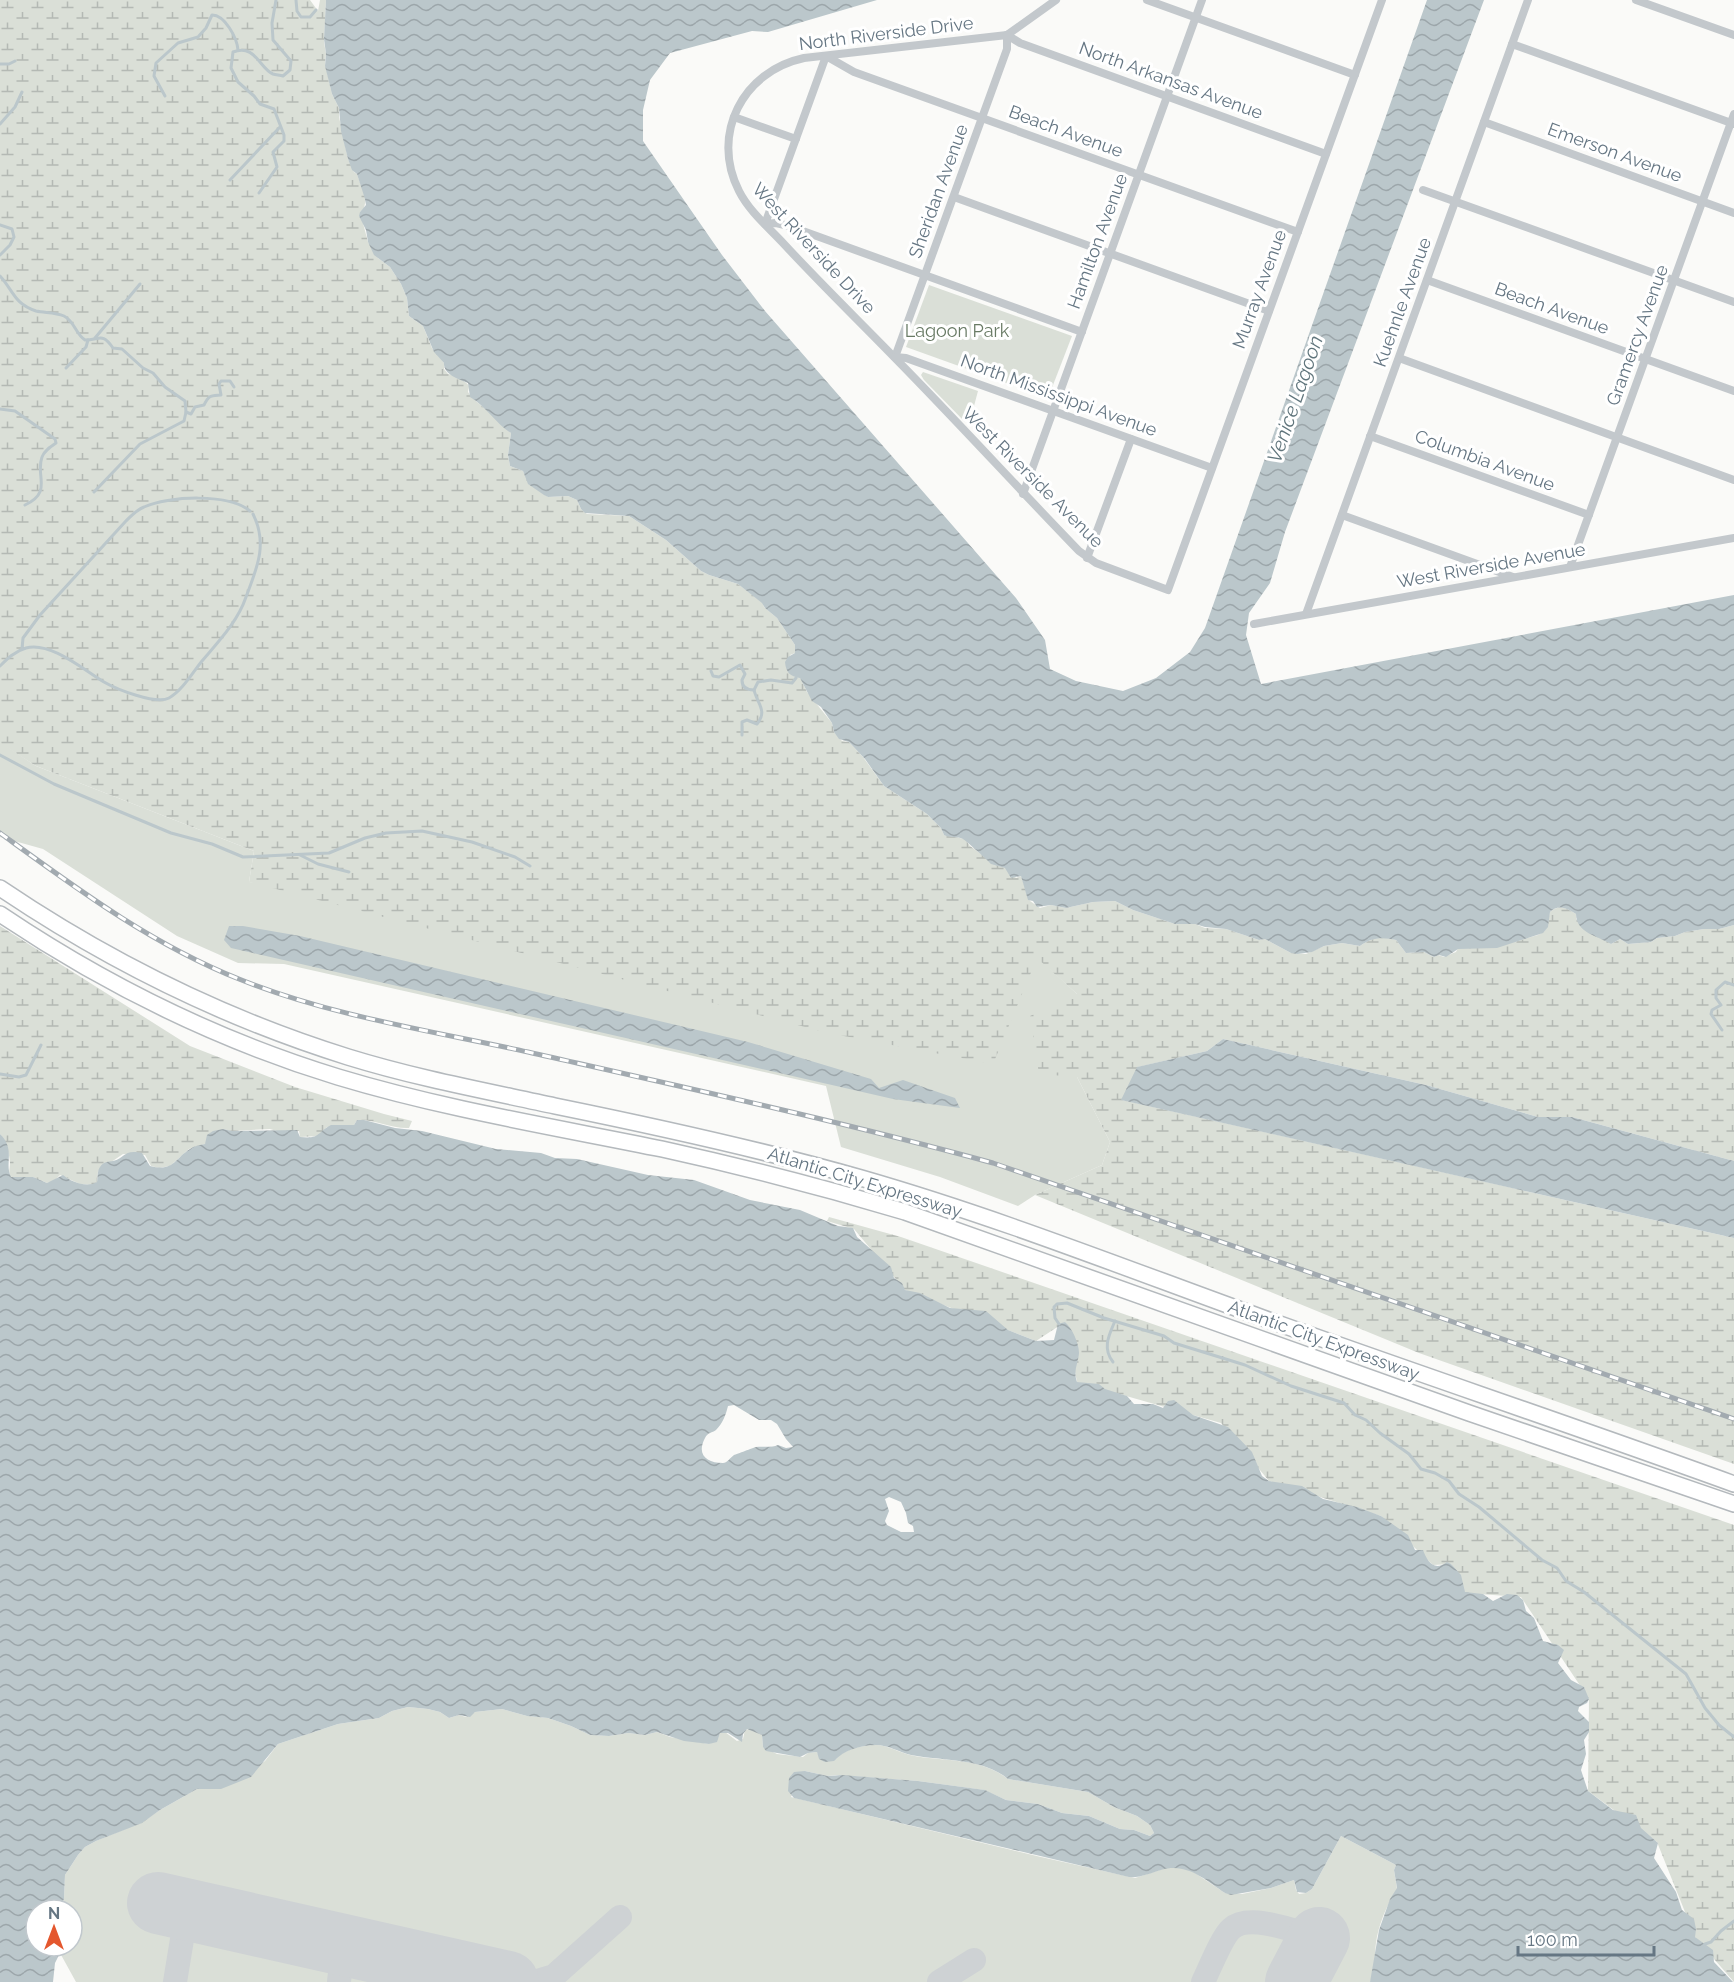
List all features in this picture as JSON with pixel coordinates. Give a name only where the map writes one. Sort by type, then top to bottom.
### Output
[{"type":"highway","name":"Atlantic City Expressway","points":[[0,888],[66,931],[133,969],[213,1007],[285,1036],[348,1057],[412,1074],[769,1153],[903,1191],[1734,1484]]},
{"type":"highway","name":"Atlantic City Expressway","points":[[0,914],[64,956],[152,1003],[244,1044],[306,1066],[359,1083],[435,1102],[713,1161],[905,1212],[1490,1420],[1734,1504]]},
{"type":"street","name":"North Riverside Drive","points":[[734,117],[738,105],[748,92],[770,71],[795,60],[1007,35],[1056,0]]},
{"type":"street","points":[[1147,0],[1354,75]]},
{"type":"street","name":"Hamilton Avenue","points":[[1023,494],[1202,0]]},
{"type":"street","name":"Murray Avenue","points":[[1168,590],[1382,0]]},
{"type":"street","name":"Kuehnle Avenue","points":[[1306,614],[1528,0]]},
{"type":"street","points":[[1636,0],[1734,35]]},
{"type":"street","name":"North Arkansas Avenue","points":[[1007,35],[1020,43],[1326,154]]},
{"type":"street","name":"Sheridan Avenue","points":[[895,357],[1007,49],[1007,35]]},
{"type":"street","points":[[1512,44],[1732,124]]},
{"type":"street","points":[[826,56],[765,224],[780,223],[1082,332]]},
{"type":"street","name":"Beach Avenue","points":[[826,56],[854,72],[1298,232]]},
{"type":"street","name":"Gramercy Avenue","points":[[1570,567],[1734,114]]},
{"type":"street","points":[[734,117],[796,139]]},
{"type":"street","name":"West Riverside Drive","points":[[734,117],[728,145],[730,168],[739,192],[765,224],[834,298],[895,357]]},
{"type":"street","name":"Emerson Avenue","points":[[1484,122],[1734,213]]},
{"type":"street","points":[[1423,190],[1734,302]]},
{"type":"street","points":[[954,197],[1269,311]]},
{"type":"street","name":"Beach Avenue","points":[[1427,280],[1734,391]]},
{"type":"street","name":"North Mississippi Avenue","points":[[895,357],[906,358],[1212,468]]},
{"type":"street","name":"West Riverside Avenue","points":[[895,357],[1023,494],[1087,558],[1168,590]]},
{"type":"street","points":[[1399,358],[1734,480]]},
{"type":"street","name":"Columbia Avenue","points":[[1371,436],[1588,515]]},
{"type":"street","points":[[1087,558],[1131,439]]},
{"type":"street","points":[[1342,515],[1513,578]]},
{"type":"street","name":"West Riverside Avenue","points":[[1254,624],[1734,538]]},
{"type":"green space","points":[[0,0],[310,0],[318,11],[320,0],[326,0],[325,63],[332,94],[339,108],[348,159],[357,174],[366,199],[364,208],[360,212],[368,242],[378,258],[390,267],[401,284],[407,298],[409,316],[423,326],[432,348],[444,363],[444,369],[448,374],[468,384],[468,392],[473,398],[511,433],[508,455],[510,466],[523,471],[529,484],[548,497],[568,496],[577,500],[581,509],[587,514],[629,516],[666,540],[701,571],[738,584],[763,603],[764,607],[777,618],[795,645],[795,653],[790,655],[807,692],[832,723],[834,732],[842,741],[849,742],[863,757],[884,786],[927,814],[941,828],[944,835],[965,839],[991,863],[1006,868],[1016,878],[1021,876],[1030,901],[1040,908],[1051,905],[1066,908],[1093,902],[1115,901],[1133,910],[1175,924],[1195,924],[1205,928],[1226,929],[1259,940],[1265,939],[1291,953],[1306,954],[1324,946],[1342,943],[1360,946],[1373,939],[1386,938],[1396,940],[1406,953],[1424,952],[1434,957],[1438,955],[1444,957],[1456,952],[1458,948],[1492,948],[1538,935],[1546,928],[1550,912],[1560,908],[1576,914],[1576,919],[1611,944],[1620,939],[1628,944],[1651,942],[1657,938],[1675,936],[1685,932],[1719,929],[1734,925],[1734,1161],[1572,1117],[1538,1117],[1426,1085],[1223,1039],[1207,1051],[1138,1067],[1122,1100],[1734,1238],[1734,1464],[1419,1353],[1035,1195],[1102,1165],[1110,1142],[1077,1077],[1039,1074],[1030,1016],[1077,994],[1037,958],[993,1064],[828,1033],[249,882],[254,851],[36,766],[0,743]]},
{"type":"green space","name":"Lagoon Park","points":[[929,285],[1072,336],[1048,398],[906,347]]},
{"type":"green space","points":[[923,372],[978,391],[970,421],[965,422],[924,380],[921,375]]},
{"type":"green space","points":[[0,742],[36,766],[254,851],[249,882],[1037,957],[1077,994],[1077,1077],[1110,1142],[1102,1165],[1035,1195],[1018,1206],[940,1177],[841,1147],[826,1086],[284,964],[238,963],[177,936],[43,849],[0,837]]},
{"type":"green space","points":[[0,926],[190,1046],[295,1087],[412,1121],[409,1128],[357,1120],[354,1125],[327,1127],[319,1136],[300,1137],[299,1131],[223,1129],[205,1144],[189,1149],[170,1166],[159,1168],[151,1166],[145,1155],[123,1154],[98,1171],[97,1182],[94,1185],[80,1184],[60,1175],[54,1181],[47,1183],[33,1177],[11,1178],[8,1152],[0,1134]]},
{"type":"green space","points":[[829,1217],[901,1237],[1734,1525],[1734,1982],[1695,1937],[1657,1842],[1588,1791],[1589,1699],[1521,1597],[1465,1593],[1451,1564],[1433,1565],[1381,1516],[1269,1481],[1221,1423],[1077,1382],[1065,1322],[1036,1341],[905,1290],[854,1229],[827,1221]]},
{"type":"green space","points":[[408,1707],[428,1709],[440,1712],[449,1718],[459,1715],[466,1717],[475,1712],[502,1709],[527,1716],[548,1718],[590,1735],[609,1736],[628,1733],[645,1735],[657,1732],[670,1737],[709,1744],[718,1738],[720,1733],[725,1732],[737,1741],[743,1739],[745,1730],[750,1729],[762,1735],[763,1747],[777,1754],[803,1757],[808,1753],[817,1752],[819,1756],[836,1759],[853,1749],[878,1745],[910,1755],[961,1761],[986,1767],[1008,1779],[1088,1792],[1114,1807],[1137,1816],[1150,1825],[1154,1833],[1150,1836],[1134,1830],[1120,1829],[1089,1816],[1062,1813],[1038,1804],[1006,1800],[984,1790],[918,1781],[828,1776],[805,1771],[791,1797],[1135,1878],[1166,1868],[1178,1867],[1192,1871],[1225,1893],[1242,1894],[1294,1880],[1299,1894],[1306,1893],[1312,1889],[1341,1836],[1396,1865],[1394,1870],[1397,1889],[1386,1908],[1379,1930],[1370,1982],[76,1982],[63,1958],[84,1958],[84,1898],[64,1898],[65,1875],[85,1847],[142,1822],[197,1789],[221,1789],[265,1761],[278,1744],[338,1724],[379,1718],[392,1711]]},
{"type":"water","name":"Venice Lagoon","points":[[326,0],[877,0],[768,32],[752,31],[670,53],[650,80],[643,110],[643,141],[722,255],[765,311],[1016,598],[1045,640],[1050,669],[1076,681],[1123,691],[1156,678],[1190,652],[1205,628],[1427,0],[1484,0],[1285,532],[1270,583],[1249,613],[1246,635],[1261,684],[1734,595],[1734,925],[1719,929],[1685,932],[1675,936],[1657,938],[1651,942],[1628,944],[1620,939],[1611,944],[1584,930],[1576,914],[1559,908],[1550,912],[1548,927],[1543,933],[1497,948],[1458,949],[1446,957],[1439,955],[1434,957],[1424,952],[1406,953],[1396,940],[1382,938],[1373,939],[1360,946],[1342,943],[1297,954],[1265,939],[1259,940],[1226,929],[1195,924],[1175,924],[1133,910],[1115,901],[1093,902],[1066,908],[1051,905],[1037,907],[1033,901],[1028,900],[1021,876],[1011,878],[1005,868],[991,864],[963,839],[944,835],[941,828],[927,814],[884,786],[865,759],[849,742],[839,739],[832,723],[821,707],[812,701],[800,678],[791,675],[786,669],[785,662],[795,653],[795,645],[777,618],[762,603],[738,584],[701,571],[666,540],[629,516],[585,513],[577,500],[568,496],[548,497],[544,495],[528,484],[523,471],[510,466],[508,455],[511,433],[470,397],[468,383],[452,376],[446,370],[444,363],[434,352],[423,326],[409,316],[407,298],[401,284],[390,267],[374,255],[368,242],[366,230],[359,216],[366,205],[365,199],[357,174],[352,170],[348,159],[341,131],[339,108],[332,94],[325,66]]},
{"type":"water","points":[[229,926],[243,926],[300,936],[748,1042],[871,1079],[879,1088],[903,1080],[955,1098],[960,1108],[893,1099],[231,948],[224,940]]},
{"type":"water","points":[[1223,1039],[1426,1085],[1538,1117],[1572,1117],[1734,1161],[1734,1238],[1121,1100],[1137,1067],[1207,1051]]},
{"type":"water","points":[[357,1120],[364,1120],[496,1149],[541,1153],[555,1158],[577,1159],[648,1175],[694,1180],[750,1200],[800,1210],[838,1226],[853,1228],[857,1237],[891,1267],[894,1278],[902,1283],[905,1290],[920,1293],[950,1308],[986,1311],[1008,1330],[1036,1341],[1054,1340],[1058,1324],[1065,1322],[1073,1332],[1079,1349],[1077,1382],[1099,1384],[1105,1389],[1127,1396],[1134,1404],[1153,1404],[1163,1408],[1168,1401],[1174,1400],[1193,1415],[1228,1427],[1252,1452],[1262,1476],[1269,1481],[1302,1486],[1323,1499],[1357,1507],[1381,1516],[1408,1535],[1415,1550],[1423,1550],[1432,1564],[1438,1566],[1447,1562],[1451,1564],[1461,1575],[1465,1592],[1483,1594],[1493,1601],[1507,1594],[1517,1595],[1523,1600],[1526,1611],[1534,1618],[1543,1641],[1558,1645],[1564,1650],[1558,1663],[1571,1680],[1584,1687],[1589,1699],[1587,1703],[1579,1707],[1578,1711],[1589,1722],[1589,1732],[1584,1740],[1586,1754],[1581,1770],[1588,1791],[1613,1810],[1636,1815],[1641,1828],[1658,1843],[1654,1858],[1676,1892],[1682,1910],[1694,1919],[1695,1937],[1713,1950],[1714,1962],[1733,1982],[1370,1982],[1379,1930],[1390,1899],[1397,1888],[1394,1870],[1396,1865],[1341,1836],[1312,1889],[1306,1893],[1297,1892],[1294,1880],[1271,1888],[1231,1895],[1203,1878],[1179,1868],[1129,1877],[794,1798],[788,1791],[789,1778],[794,1772],[805,1771],[828,1776],[918,1781],[985,1790],[1006,1800],[1038,1804],[1062,1813],[1089,1816],[1120,1829],[1134,1830],[1150,1836],[1154,1833],[1150,1825],[1137,1816],[1114,1807],[1088,1792],[1008,1779],[987,1767],[962,1761],[911,1755],[876,1745],[853,1749],[834,1761],[825,1762],[819,1759],[817,1752],[800,1757],[766,1751],[763,1747],[762,1735],[747,1729],[743,1734],[742,1742],[728,1733],[720,1733],[717,1742],[709,1744],[684,1741],[657,1732],[645,1735],[628,1733],[609,1736],[590,1735],[548,1718],[527,1716],[502,1709],[475,1712],[470,1717],[459,1715],[449,1718],[440,1712],[408,1707],[392,1711],[379,1718],[338,1724],[278,1744],[251,1777],[221,1789],[197,1789],[142,1823],[85,1847],[65,1875],[64,1898],[24,1898],[24,1958],[58,1958],[53,1982],[0,1982],[0,1134],[9,1151],[11,1177],[33,1177],[47,1183],[63,1175],[75,1182],[93,1184],[97,1182],[98,1170],[106,1162],[117,1160],[131,1152],[142,1153],[150,1166],[169,1166],[192,1148],[205,1144],[207,1135],[213,1131],[223,1129],[232,1131],[297,1130],[300,1137],[307,1137],[315,1136],[331,1125],[354,1125]],"holes":[[[734,1405],[759,1420],[771,1420],[777,1424],[793,1447],[786,1448],[778,1445],[756,1447],[734,1455],[723,1463],[708,1460],[705,1457],[702,1449],[705,1438],[721,1424],[728,1406]],[[889,1497],[901,1502],[908,1523],[913,1526],[914,1532],[901,1532],[887,1525],[885,1521],[889,1511],[885,1499]]]},
{"type":"waterway","points":[[259,193],[277,167],[273,152],[284,141],[284,135],[274,109],[260,104],[238,82],[231,68],[233,52],[241,50],[252,54],[273,74],[283,76],[290,70],[291,61],[273,40],[272,23],[276,0]]},
{"type":"waterway","points":[[296,0],[297,11],[301,17],[310,17],[316,10]]},
{"type":"waterway","points":[[165,96],[154,76],[156,63],[178,43],[198,37],[206,28],[212,15],[217,16],[230,28],[238,50]]},
{"type":"waterway","points":[[0,64],[15,61]]},
{"type":"waterway","points":[[0,124],[15,107],[22,92]]},
{"type":"waterway","points":[[230,180],[280,127]]},
{"type":"waterway","points":[[0,225],[12,229],[14,237],[0,255]]},
{"type":"waterway","points":[[0,276],[23,305],[36,311],[64,316],[71,321],[85,340],[103,338],[113,348],[122,349],[143,368],[153,373],[165,387],[185,401],[184,421],[140,444],[94,492]]},
{"type":"waterway","points":[[95,338],[140,284]]},
{"type":"waterway","points":[[66,368],[86,347],[88,340]]},
{"type":"waterway","points":[[186,412],[191,414],[195,407],[204,405],[210,397],[221,395],[219,384],[221,381],[230,381],[234,387]]},
{"type":"waterway","points":[[0,409],[15,411],[55,439],[56,443],[46,451],[40,464],[41,489],[38,495],[25,505]]},
{"type":"waterway","points":[[22,649],[23,638],[40,615],[138,510],[168,500],[198,498],[228,501],[250,511]]},
{"type":"waterway","points":[[0,666],[22,649],[35,647],[56,653],[104,682],[136,695],[163,700],[174,695],[233,623],[243,606],[259,556],[260,536],[253,514]]},
{"type":"waterway","points":[[711,671],[713,676],[719,677],[740,665],[745,674],[742,680],[743,685],[747,689],[754,690]]},
{"type":"waterway","points":[[754,690],[758,682],[771,680],[792,683],[796,678]]},
{"type":"waterway","points":[[742,735],[742,722],[747,720],[757,724],[762,715],[754,690]]},
{"type":"waterway","points":[[0,755],[54,784],[171,833],[212,844],[243,857],[329,853],[365,838],[386,833],[422,831],[472,842],[515,857],[530,866]]},
{"type":"waterway","points":[[300,855],[318,864],[349,872]]},
{"type":"waterway","points":[[1722,1030],[1711,1014],[1712,1010],[1721,1005],[1716,998],[1716,990],[1725,982],[1734,985]]},
{"type":"waterway","points":[[0,1074],[19,1077],[26,1075],[41,1045]]},
{"type":"waterway","points":[[1059,1324],[1055,1318],[1054,1307],[1057,1304],[1067,1303],[1104,1318],[1164,1336],[1174,1343],[1245,1365],[1291,1386],[1344,1403],[1355,1415],[1366,1420],[1409,1454],[1421,1469],[1435,1473],[1449,1481],[1459,1494],[1479,1507],[1542,1560],[1557,1568],[1566,1581],[1584,1592],[1686,1674],[1705,1708],[1719,1725],[1734,1737]]},
{"type":"waterway","points":[[1113,1362],[1107,1347],[1115,1321]]},
{"type":"waterway","points":[[1705,1944],[1711,1942],[1734,1921]]},
{"type":"taxiway","points":[[175,1982],[187,1909]]},
{"type":"taxiway","points":[[534,1982],[554,1976],[620,1917]]},
{"type":"taxiway","points":[[1203,1982],[1224,1939],[1231,1929],[1239,1924],[1249,1922],[1273,1925],[1319,1938]]},
{"type":"taxiway","points":[[339,1982],[340,1970],[345,1957],[359,1948]]},
{"type":"taxiway","points":[[939,1982],[974,1960]]},
{"type":"runway","points":[[158,1903],[508,1982]]},
{"type":"runway","points":[[1296,1982],[1319,1938]]},
{"type":"railway","points":[[0,833],[115,914],[145,932],[207,965],[274,992],[346,1013],[761,1105],[993,1163],[1734,1419]]}]
